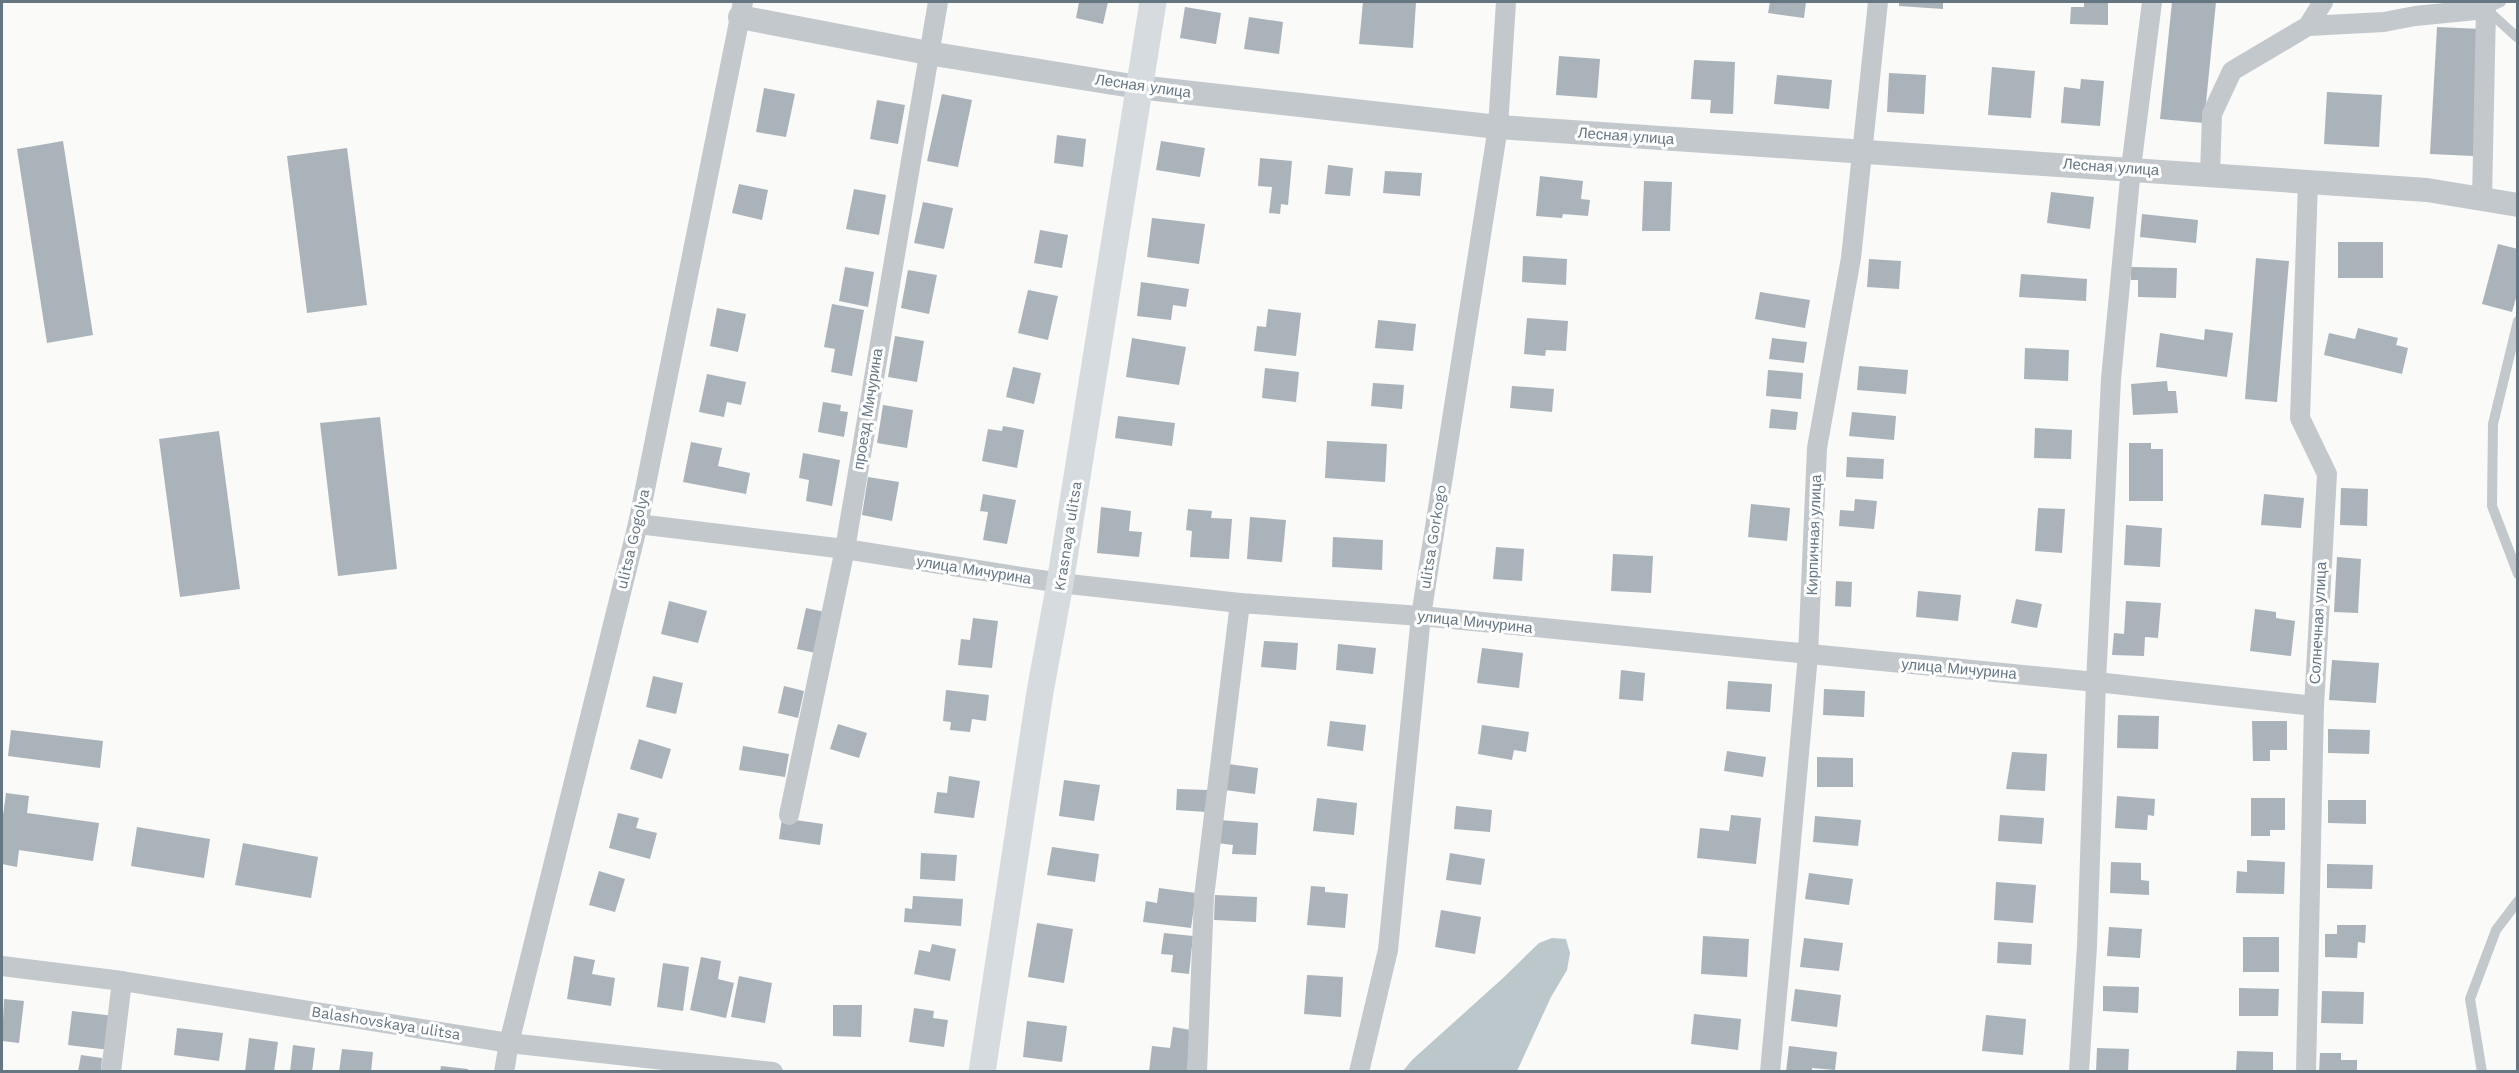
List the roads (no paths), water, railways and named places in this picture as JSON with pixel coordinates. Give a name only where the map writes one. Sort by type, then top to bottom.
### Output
[{"type":"main road","name":"Krasnaya ulitsa","points":[[982,1071],[1040,692],[1060,584],[1153,2]]},
{"type":"street","name":"проезд Мичурина","points":[[789,815],[845,549],[938,2]]},
{"type":"street","name":"ulitsa Gorkogo","points":[[1359,1071],[1388,950],[1421,616],[1498,127],[1506,2]]},
{"type":"street","name":"Кирпичная улица","points":[[1770,1071],[1808,655],[1817,448],[1851,258],[1878,2]]},
{"type":"street","points":[[2079,1071],[2087,946],[2096,682],[2111,379],[2131,168],[2152,2]]},
{"type":"street","points":[[2210,175],[2212,114],[2232,72],[2308,26],[2324,2]]},
{"type":"street","points":[[2308,26],[2384,22],[2494,5],[2482,199]]},
{"type":"street","name":"Лесная улица","points":[[741,9],[928,53],[1138,87],[1498,127],[2131,168],[2427,190],[2517,205]]},
{"type":"street","name":"ulitsa Gogolya","points":[[504,1071],[509,1043],[638,524],[741,9]]},
{"type":"street","name":"Солнечная улица","points":[[2306,1071],[2314,706],[2327,474],[2300,418],[2308,182]]},
{"type":"street","name":"улица Мичурина","points":[[638,524],[845,549],[1060,584],[1240,603],[1421,616],[2096,682],[2314,706]]},
{"type":"street","points":[[1197,1071],[1204,897],[1240,603]]},
{"type":"street","name":"Balashovskaya ulitsa","points":[[2,966],[122,981],[509,1043],[773,1071]]},
{"type":"street","points":[[111,1071],[122,981]]},
{"type":"lane","points":[[2494,5],[2517,38]]},
{"type":"lane","points":[[2517,321],[2493,424],[2492,506],[2517,574]]},
{"type":"lane","points":[[2482,1071],[2470,999],[2496,930],[2517,902]]}]
